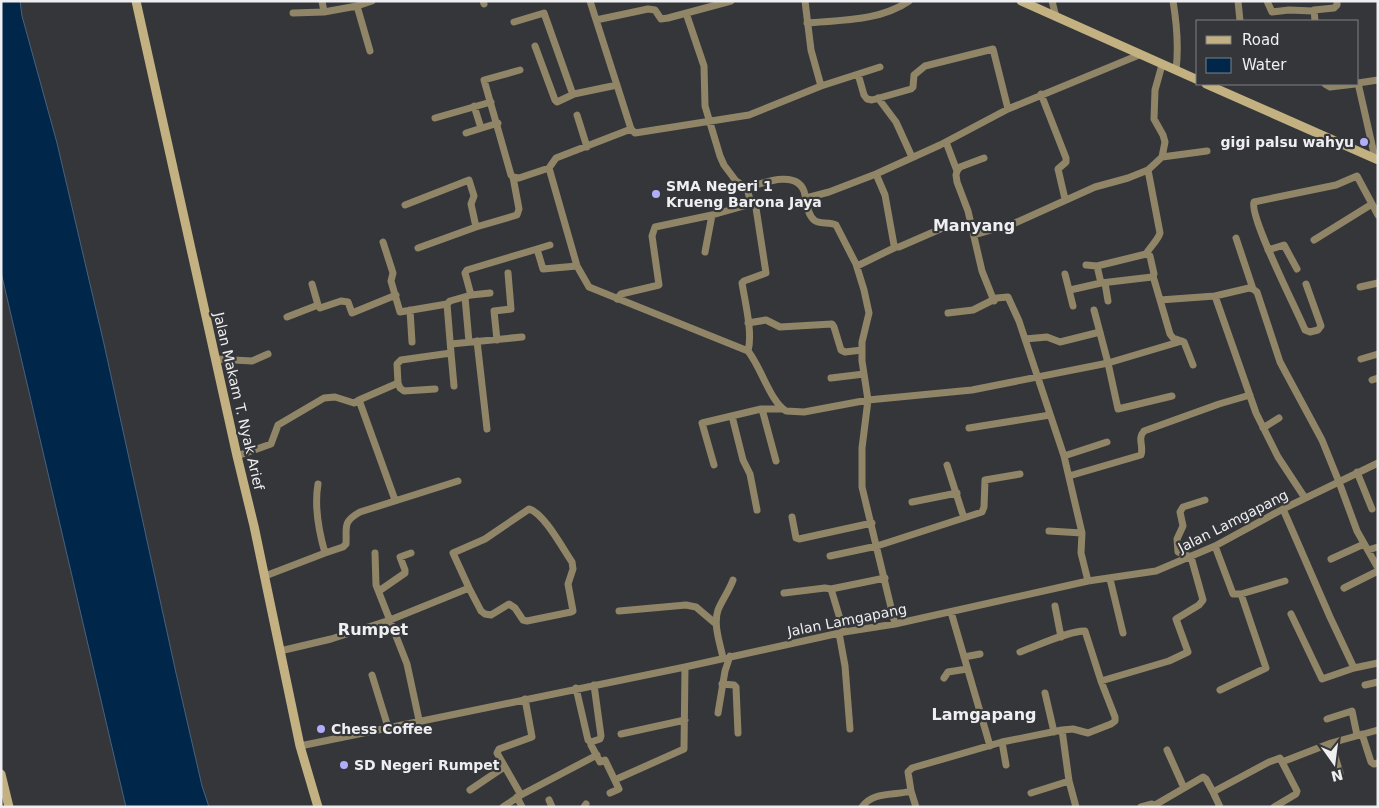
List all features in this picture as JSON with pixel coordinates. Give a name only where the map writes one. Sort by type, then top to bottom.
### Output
[{"type":"street","name":"Jalan Makam T. Nyak Arief","points":[[136,1],[236,456],[265,576],[300,746],[318,807]]},
{"type":"street","points":[[322,1],[324,12]]},
{"type":"street","points":[[293,13],[324,12],[357,6],[372,1]]},
{"type":"street","points":[[590,1],[631,130]]},
{"type":"street","points":[[596,20],[648,9],[655,10],[661,19],[731,1]]},
{"type":"street","points":[[805,1],[811,50],[821,86]]},
{"type":"street","points":[[807,23],[860,19],[882,13],[909,1]]},
{"type":"street","points":[[1021,1],[1196,79]]},
{"type":"street","points":[[1052,1],[1056,17]]},
{"type":"street","points":[[1173,1],[1178,49],[1176,70]]},
{"type":"street","points":[[1238,1],[1240,20]]},
{"type":"street","points":[[1267,1],[1273,12],[1334,8],[1337,1]]},
{"type":"street","points":[[357,6],[370,51]]},
{"type":"street","points":[[1313,10],[1315,20]]},
{"type":"street","points":[[514,22],[544,13],[574,94]]},
{"type":"street","points":[[686,13],[704,66],[705,106],[708,121],[724,165],[736,181],[747,188],[751,204],[755,205],[756,208],[766,273],[742,283],[750,345],[748,352]]},
{"type":"street","points":[[535,46],[557,102],[574,94],[617,85]]},
{"type":"street","points":[[858,74],[867,99],[878,98],[911,89],[914,75],[925,66],[992,49],[994,50],[1008,108]]},
{"type":"street","points":[[806,198],[829,192],[876,174],[946,142],[1008,108],[1139,55]]},
{"type":"street","points":[[1162,65],[1155,90],[1154,119],[1165,139],[1162,157]]},
{"type":"street","points":[[513,177],[519,178],[549,168],[556,158],[631,130],[643,132],[749,115],[821,86],[880,67]]},
{"type":"street","points":[[418,248],[476,227],[517,215],[519,209],[513,177],[484,80],[520,70]]},
{"type":"street","points":[[1359,83],[1378,80]]},
{"type":"street","points":[[1211,85],[1376,159]]},
{"type":"street","points":[[1326,85],[1328,87],[1342,85]]},
{"type":"street","points":[[1358,85],[1376,159]]},
{"type":"street","points":[[1041,94],[1066,158],[1066,162],[1058,169],[1065,199]]},
{"type":"street","points":[[878,98],[896,122],[912,157]]},
{"type":"street","points":[[434,118],[491,102]]},
{"type":"street","points":[[474,106],[481,128]]},
{"type":"street","points":[[577,115],[587,147]]},
{"type":"street","points":[[466,133],[498,123]]},
{"type":"street","points":[[946,142],[957,170],[957,182],[974,235],[982,271],[994,301]]},
{"type":"street","points":[[974,235],[1015,223],[1095,186],[1128,178],[1148,170],[1162,157],[1207,151]]},
{"type":"street","points":[[957,170],[960,167],[984,158]]},
{"type":"street","points":[[549,168],[577,266],[589,287],[748,352],[754,359],[777,403],[790,413],[868,400],[972,390],[1108,363],[1182,341]]},
{"type":"street","points":[[1086,266],[1097,266],[1146,254],[1159,237],[1160,233],[1148,170]]},
{"type":"street","points":[[876,174],[886,195],[894,245],[896,247]]},
{"type":"street","points":[[1306,284],[1321,326],[1318,330],[1310,332],[1306,330],[1268,250],[1253,206],[1256,201],[1336,185],[1357,176],[1378,215]]},
{"type":"street","points":[[747,188],[771,180],[783,179],[791,180],[802,186],[812,220],[817,223],[831,222],[836,225],[856,266],[864,290],[868,312],[862,350],[868,400],[861,469],[864,494],[896,624]]},
{"type":"street","points":[[405,205],[469,180],[474,196],[470,204],[476,227]]},
{"type":"street","points":[[616,298],[621,294],[659,285],[652,236],[656,228],[751,204]]},
{"type":"street","points":[[1314,240],[1372,204]]},
{"type":"street","points":[[705,252],[712,215]]},
{"type":"street","points":[[856,266],[945,227],[971,225]]},
{"type":"street","points":[[1236,238],[1253,289],[1258,295],[1280,362],[1312,420],[1339,482],[1357,531],[1378,569],[1344,588]]},
{"type":"street","points":[[383,242],[393,273],[391,281],[400,312],[448,304],[450,300],[490,293]]},
{"type":"street","points":[[487,429],[473,342],[465,272],[550,245]]},
{"type":"street","points":[[1268,250],[1284,245],[1297,270]]},
{"type":"street","points":[[537,249],[543,269],[577,266]]},
{"type":"street","points":[[1146,254],[1152,260],[1153,276],[1172,337],[1182,341],[1194,365]]},
{"type":"street","points":[[1097,266],[1108,301]]},
{"type":"street","points":[[497,340],[494,311],[511,309],[508,273]]},
{"type":"street","points":[[1065,274],[1073,306]]},
{"type":"street","points":[[1070,290],[1153,276]]},
{"type":"street","points":[[1360,287],[1378,283]]},
{"type":"street","points":[[312,284],[318,306]]},
{"type":"street","points":[[1160,300],[1215,296],[1247,288],[1253,289]]},
{"type":"street","points":[[286,317],[318,306],[320,308],[341,301],[348,302],[352,312],[396,295]]},
{"type":"street","points":[[1215,296],[1262,428],[1278,457],[1305,498]]},
{"type":"street","points":[[948,313],[973,310],[1002,297],[1008,297],[1019,321],[1064,456],[1082,533],[1081,554],[1088,581]]},
{"type":"street","points":[[448,304],[454,386]]},
{"type":"street","points":[[410,310],[412,342]]},
{"type":"street","points":[[1094,310],[1118,409],[1172,396]]},
{"type":"street","points":[[748,323],[766,320],[780,327],[832,324],[841,350],[845,352],[862,350]]},
{"type":"street","points":[[1025,339],[1047,337],[1060,342],[1100,332]]},
{"type":"street","points":[[451,344],[522,337]]},
{"type":"street","points":[[435,389],[404,390],[400,388],[397,364],[401,360],[451,353]]},
{"type":"street","points":[[216,359],[252,361],[268,354]]},
{"type":"street","points":[[1361,359],[1378,354]]},
{"type":"street","points":[[831,378],[864,374]]},
{"type":"street","points":[[236,456],[271,444],[278,425],[324,398],[335,397],[354,403],[398,383]]},
{"type":"street","points":[[1069,476],[1141,455],[1140,441],[1144,431],[1250,395]]},
{"type":"street","points":[[359,400],[395,500]]},
{"type":"street","points":[[714,465],[702,424],[762,409],[783,409]]},
{"type":"street","points":[[762,409],[776,461]]},
{"type":"street","points":[[969,428],[1050,415]]},
{"type":"street","points":[[732,416],[743,460],[750,474],[757,510]]},
{"type":"street","points":[[1262,428],[1279,418]]},
{"type":"street","points":[[1064,456],[1107,442]]},
{"type":"street","name":"Jalan Lamgapang","points":[[300,746],[841,633],[896,624],[1088,581],[1156,571],[1191,558],[1283,509],[1378,463]]},
{"type":"street","points":[[947,465],[964,518]]},
{"type":"street","points":[[1358,472],[1372,509]]},
{"type":"street","points":[[830,556],[877,546],[984,511],[985,480],[1020,474]]},
{"type":"street","points":[[265,576],[346,544],[345,528],[347,523],[352,516],[360,512],[458,481]]},
{"type":"street","points":[[318,484],[316,495],[320,535],[325,553]]},
{"type":"street","points":[[912,502],[957,493]]},
{"type":"street","points":[[1101,681],[1168,662],[1188,652],[1176,619],[1199,605],[1203,600],[1191,558],[1178,552],[1177,539],[1183,526],[1180,509],[1205,500]]},
{"type":"street","points":[[529,509],[536,513],[547,526],[573,564],[573,571],[568,582],[573,609],[571,612],[526,622],[515,608],[508,604],[491,615],[485,614],[481,611],[469,588],[453,552],[485,539],[529,509]]},
{"type":"street","points":[[1283,509],[1354,668]]},
{"type":"street","points":[[792,517],[796,538],[799,539],[872,523]]},
{"type":"street","points":[[1049,532],[1082,533]]},
{"type":"street","points":[[1215,546],[1233,594],[1240,594],[1285,581]]},
{"type":"street","points":[[1331,559],[1366,547],[1378,547]]},
{"type":"street","points":[[375,553],[376,585],[407,664],[420,720]]},
{"type":"street","points":[[380,592],[405,573],[400,558],[411,553]]},
{"type":"street","points":[[784,593],[825,588],[831,589],[885,578]]},
{"type":"street","points":[[1110,579],[1123,633]]},
{"type":"street","points":[[718,714],[726,657],[716,624],[719,609],[729,592],[733,580]]},
{"type":"street","points":[[280,650],[331,639],[390,620],[469,588]]},
{"type":"street","points":[[831,589],[841,633],[850,729]]},
{"type":"street","points":[[1220,690],[1266,668],[1240,594]]},
{"type":"street","points":[[620,611],[686,605],[696,607],[716,624]]},
{"type":"street","points":[[1055,606],[1061,637]]},
{"type":"street","points":[[951,612],[990,746]]},
{"type":"street","points":[[951,612],[990,746]]},
{"type":"street","points":[[1291,614],[1320,678],[1323,679],[1354,668],[1378,663]]},
{"type":"street","points":[[916,807],[910,791],[909,769],[1002,742],[1073,729],[1088,733],[1115,722],[1116,718],[1101,681],[1085,631],[1061,637],[1020,652]]},
{"type":"street","points":[[964,656],[980,654]]},
{"type":"street","points":[[619,778],[684,749],[685,667]]},
{"type":"street","points":[[944,678],[948,672],[967,669]]},
{"type":"street","points":[[372,675],[388,727]]},
{"type":"street","points":[[1365,685],[1378,682]]},
{"type":"street","points":[[722,684],[734,685],[736,687],[738,733]]},
{"type":"street","points":[[576,688],[588,740],[591,742],[600,739],[601,736],[594,685]]},
{"type":"street","points":[[1045,693],[1058,731],[1076,807]]},
{"type":"street","points":[[522,807],[519,796],[497,754],[498,751],[529,739],[533,735],[525,699]]},
{"type":"street","points":[[1327,720],[1352,711],[1371,762],[1374,764],[1378,763]]},
{"type":"street","points":[[621,734],[685,720]]},
{"type":"street","points":[[1282,762],[1331,743],[1378,730]]},
{"type":"street","points":[[1002,742],[1006,765]]},
{"type":"street","points":[[1331,743],[1340,773]]},
{"type":"street","points":[[591,746],[600,762],[605,760],[619,789],[610,793]]},
{"type":"street","points":[[1167,750],[1184,788]]},
{"type":"street","points":[[503,807],[519,796],[597,755]]},
{"type":"street","points":[[1213,792],[1280,758],[1297,791],[1296,794],[1274,807]]},
{"type":"street","points":[[470,790],[504,767]]},
{"type":"street","points":[[1,774],[3,789],[9,807]]},
{"type":"street","points":[[1141,807],[1152,804],[1155,806],[1202,777],[1206,779],[1220,807]]},
{"type":"street","points":[[1031,793],[1069,781]]},
{"type":"street","points":[[862,807],[868,800],[877,796],[910,791]]},
{"type":"water","points":[[1,1],[20,1],[22,16],[57,143],[104,344],[176,673],[202,786],[209,807],[126,807],[1,272]]},
{"type":"place","name":"gigi palsu wahyu","points":[[1364,142]]},
{"type":"place","name":"SMA Negeri 1 Krueng Barona Jaya","points":[[656,194]]},
{"type":"place","name":"Chess Coffee","points":[[321,729]]},
{"type":"place","name":"SD Negeri Rumpet","points":[[344,765]]},
{"type":"district","name":"Manyang","points":[[974,225]]},
{"type":"district","name":"Rumpet","points":[[373,629]]},
{"type":"district","name":"Lamgapang","points":[[984,714]]}]
